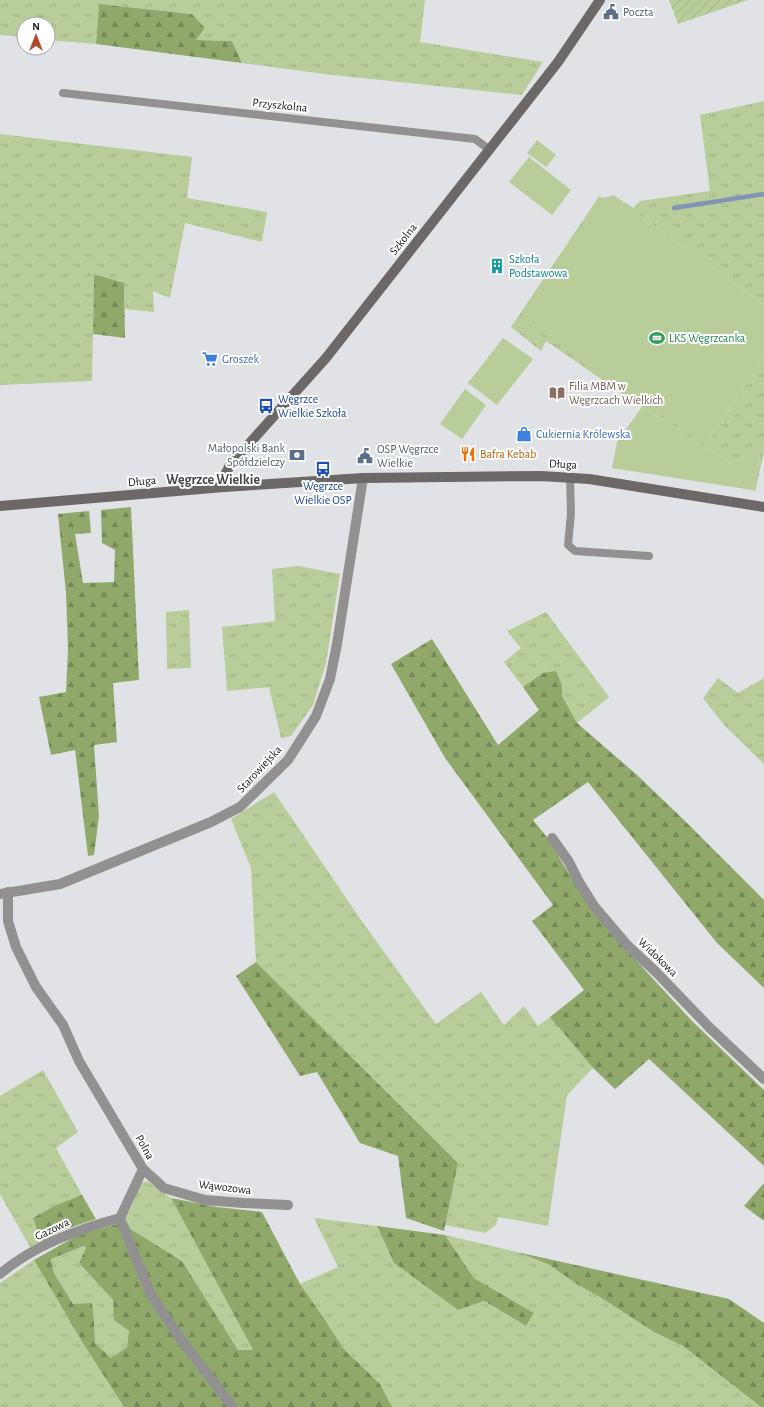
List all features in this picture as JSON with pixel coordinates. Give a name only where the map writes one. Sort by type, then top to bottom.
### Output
[{"type":"street","name":"Szkolna","points":[[224,487],[225,473],[231,464],[326,358],[558,62],[600,0]]},
{"type":"street","name":"Długa","points":[[0,506],[224,487],[363,478],[487,476],[570,477],[764,507]]},
{"type":"street","name":"Starowiejska","points":[[4,893],[60,884],[211,822],[240,807],[288,760],[316,716],[330,680],[363,478]]},
{"type":"street","name":"Widokowa","points":[[552,838],[569,862],[594,906],[628,946],[656,972],[710,1028],[764,1079]]},
{"type":"street","name":"Polna","points":[[4,893],[8,921],[20,954],[36,987],[63,1025],[79,1061],[143,1169],[120,1218]]},
{"type":"street","name":"Wąwozowa","points":[[143,1169],[164,1188],[205,1200],[288,1205]]},
{"type":"street","name":"Gazowa","points":[[0,1274],[9,1267],[55,1240],[90,1226],[120,1218]]},
{"type":"street","points":[[120,1218],[151,1295],[185,1346],[233,1407]]},
{"type":"lane","name":"Przyszkolna","points":[[63,93],[475,139],[490,150]]},
{"type":"lane","points":[[570,477],[571,513],[568,545],[575,551],[649,556]]},
{"type":"green space","points":[[0,0],[425,0],[420,42],[543,62],[522,95],[324,74],[242,63],[232,41],[196,40],[205,28],[192,14],[99,4],[96,44],[56,41],[56,16],[16,16],[16,36],[0,35]]},
{"type":"green space","points":[[669,0],[748,0],[678,24]]},
{"type":"green space","points":[[99,4],[192,14],[205,28],[196,40],[232,41],[242,63],[96,44]]},
{"type":"green space","points":[[764,101],[764,305],[612,194],[633,208],[640,201],[710,191],[700,115]]},
{"type":"green space","points":[[0,134],[192,157],[187,198],[267,212],[262,242],[185,223],[170,298],[153,291],[154,312],[125,309],[124,283],[94,274],[92,381],[0,385]]},
{"type":"green space","points":[[537,140],[556,155],[546,167],[527,153]]},
{"type":"green space","points":[[529,157],[571,190],[552,215],[509,182]]},
{"type":"green space","points":[[600,195],[706,445],[764,358],[764,452],[755,492],[752,490],[760,454],[747,451],[733,465],[642,407],[546,341],[541,351],[511,327]]},
{"type":"green space","name":"LKS Węgrzcanka","points":[[613,196],[764,305],[764,358],[706,445],[520,318],[600,198]]},
{"type":"green space","points":[[94,274],[124,283],[125,338],[93,334]]},
{"type":"green space","points":[[503,338],[533,359],[497,405],[468,383]]},
{"type":"green space","points":[[465,389],[486,405],[462,439],[440,424]]},
{"type":"green space","points":[[642,407],[733,465],[747,451],[760,454],[752,490],[612,468],[617,442]]},
{"type":"green space","points":[[131,507],[139,680],[113,683],[117,742],[94,745],[99,816],[94,855],[88,856],[75,750],[51,755],[39,697],[66,692],[68,648],[66,593],[58,514],[89,511],[91,533],[75,534],[83,583],[114,582],[115,550],[102,543],[101,510]]},
{"type":"green space","points":[[299,566],[340,574],[326,663],[313,705],[291,736],[281,738],[269,687],[227,691],[222,627],[275,621],[272,569]]},
{"type":"green space","points":[[189,610],[191,668],[167,669],[166,612]]},
{"type":"green space","points":[[546,612],[609,697],[577,723],[561,696],[562,685],[543,673],[523,687],[504,662],[521,648],[507,631]]},
{"type":"green space","points":[[432,639],[498,745],[539,710],[523,687],[543,673],[556,671],[562,685],[562,696],[577,723],[636,774],[764,900],[764,988],[717,943],[588,782],[533,820],[546,836],[573,880],[608,930],[692,1021],[764,1090],[764,1166],[649,1059],[615,1089],[593,1068],[550,1017],[584,990],[532,921],[553,905],[445,758],[391,664]]},
{"type":"green space","points":[[718,678],[738,693],[764,678],[764,764],[724,725],[703,698]]},
{"type":"green space","points":[[274,792],[361,920],[436,1024],[481,992],[504,1025],[524,1006],[538,1026],[550,1017],[593,1068],[567,1095],[548,1226],[498,1217],[496,1225],[485,1233],[445,1225],[458,1163],[256,962],[251,868],[231,819]]},
{"type":"green space","points":[[256,962],[458,1163],[444,1231],[406,1218],[398,1156],[360,1143],[317,1072],[300,1076],[236,976]]},
{"type":"green space","points":[[43,1070],[78,1132],[56,1148],[82,1195],[56,1205],[33,1218],[41,1242],[30,1247],[0,1194],[0,1096]]},
{"type":"green space","points":[[147,1181],[171,1198],[253,1350],[238,1350],[182,1261],[121,1223],[132,1206],[140,1183]]},
{"type":"green space","points":[[764,1183],[764,1221],[744,1206]]},
{"type":"green space","points":[[82,1195],[96,1219],[66,1229],[41,1242],[33,1218],[56,1205]]},
{"type":"green space","points":[[171,1198],[217,1207],[262,1212],[300,1284],[343,1348],[380,1384],[392,1407],[124,1407],[84,1345],[34,1260],[78,1235],[121,1223],[182,1261],[238,1350],[253,1350]],"holes":[[[84,1246],[86,1248],[79,1263],[113,1300],[114,1320],[129,1331],[127,1347],[111,1358],[95,1343],[92,1303],[73,1304],[54,1273],[51,1259]]]},
{"type":"green space","points":[[314,1218],[377,1226],[394,1263],[458,1310],[483,1301],[526,1326],[534,1313],[474,1278],[445,1235],[517,1252],[548,1264],[575,1283],[654,1332],[683,1346],[761,1407],[392,1407],[380,1384],[343,1348],[300,1284],[338,1267]]},
{"type":"green space","points":[[377,1226],[445,1235],[474,1278],[534,1313],[526,1326],[484,1301],[458,1310],[394,1263]]},
{"type":"green space","points":[[84,1246],[86,1248],[79,1263],[113,1300],[115,1320],[129,1331],[127,1347],[111,1358],[95,1343],[94,1321],[73,1304],[54,1273],[51,1259]]},
{"type":"green space","points":[[517,1252],[729,1299],[764,1323],[764,1407],[761,1407],[683,1346],[654,1332],[575,1283],[548,1264]]},
{"type":"green space","points":[[34,1260],[84,1345],[124,1407],[0,1407],[0,1283]]},
{"type":"waterway","points":[[674,208],[764,194]]},
{"type":"place","name":"Poczta","points":[[611,12]]},
{"type":"place","name":"Szkoła Podstawowa","points":[[497,266]]},
{"type":"place","name":"LKS Węgrzcanka","points":[[657,338]]},
{"type":"place","name":"Groszek","points":[[210,359]]},
{"type":"place","name":"Filia MBM w Węgrzcach Wielkich","points":[[557,393]]},
{"type":"place","name":"Węgrzce Wielkie Szkoła","points":[[266,406]]},
{"type":"place","name":"Cukiernia Królewska","points":[[524,434]]},
{"type":"place","name":"Bafra Kebab","points":[[468,454]]},
{"type":"place","name":"Małopolski Bank Spółdzielczy","points":[[297,455]]},
{"type":"place","name":"OSP Węgrzce Wielkie","points":[[365,456]]},
{"type":"place","name":"Węgrzce Wielkie OSP","points":[[323,469]]},
{"type":"district","name":"Węgrzce Wielkie","points":[[213,480]]}]
